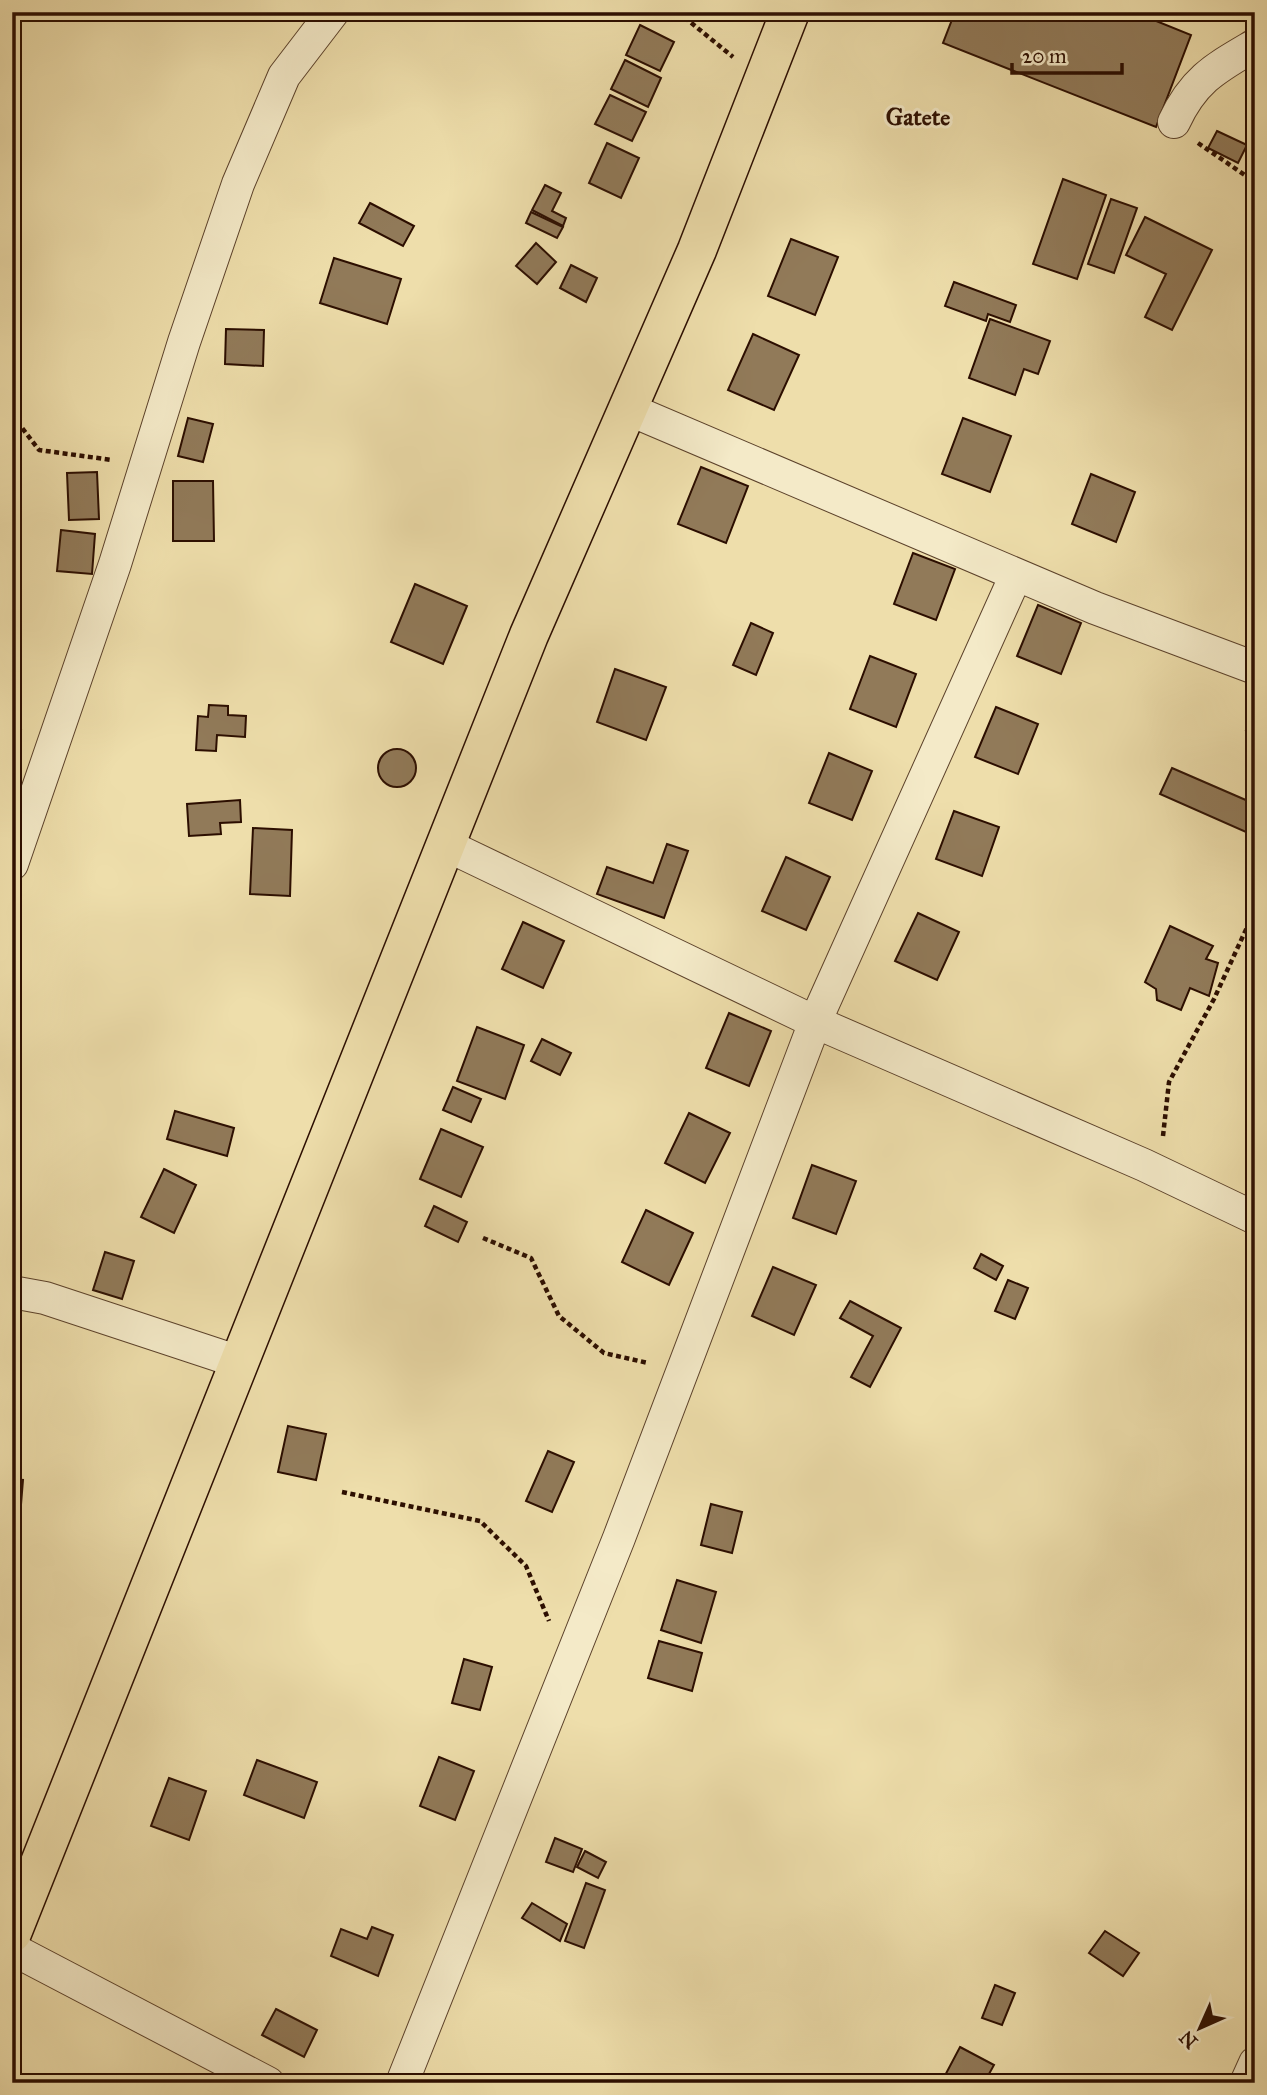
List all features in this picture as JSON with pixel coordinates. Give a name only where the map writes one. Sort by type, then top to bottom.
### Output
[{"type":"highway","points":[[12,1934],[529,635],[697,250],[790,12]]},
{"type":"street","points":[[12,864],[115,564],[237,184],[284,76],[333,12]]},
{"type":"street","points":[[1174,122],[1187,94],[1219,66],[1255,45]]},
{"type":"street","points":[[628,409],[1016,575],[1255,668]]},
{"type":"street","points":[[402,2083],[683,1371],[815,1022],[1016,575]]},
{"type":"street","points":[[446,845],[815,1022],[1159,1172],[1255,1218]]},
{"type":"street","points":[[12,1293],[45,1298],[239,1362]]},
{"type":"street","points":[[12,1949],[268,2083]]},
{"type":"street","points":[[1246,2083],[1255,2063]]},
{"type":"path","points":[[678,12],[763,81]]},
{"type":"path","points":[[1174,122],[1179,135],[1199,144],[1255,182]]},
{"type":"path","points":[[12,415],[39,450],[146,464]]},
{"type":"path","points":[[1159,1172],[1170,1082],[1214,999],[1255,910]]},
{"type":"path","points":[[483,1238],[531,1258],[559,1316],[604,1353],[683,1371]]},
{"type":"path","points":[[342,1492],[480,1521],[526,1566],[543,1613],[573,1653]]},
{"type":"building","points":[[955,12],[1134,12],[1191,35],[1156,127],[943,43]]},
{"type":"building","points":[[640,25],[674,42],[660,71],[626,55]]},
{"type":"building","points":[[625,60],[661,78],[648,107],[611,89]]},
{"type":"building","points":[[610,95],[646,112],[632,141],[595,124]]},
{"type":"building","points":[[1217,131],[1247,145],[1238,163],[1208,148]]},
{"type":"building","points":[[607,143],[639,158],[621,198],[589,183]]},
{"type":"building","points":[[1063,179],[1106,195],[1077,279],[1033,264]]},
{"type":"building","points":[[545,185],[561,193],[552,211],[566,218],[563,226],[532,210]]},
{"type":"building","points":[[1111,199],[1137,208],[1114,273],[1088,264]]},
{"type":"building","points":[[370,203],[414,226],[403,246],[359,223]]},
{"type":"building","points":[[531,212],[563,227],[557,238],[526,223]]},
{"type":"building","points":[[1145,217],[1212,250],[1172,330],[1145,317],[1166,274],[1126,255]]},
{"type":"building","points":[[791,239],[838,257],[815,315],[768,296]]},
{"type":"building","points":[[536,243],[556,262],[537,284],[516,266]]},
{"type":"building","points":[[334,258],[401,279],[387,324],[320,303]]},
{"type":"building","points":[[571,265],[597,278],[586,302],[560,288]]},
{"type":"building","points":[[954,282],[1016,305],[1010,322],[988,314],[986,321],[945,306]]},
{"type":"building","points":[[990,319],[1050,341],[1038,374],[1024,369],[1015,395],[969,378]]},
{"type":"building","points":[[226,329],[264,330],[263,366],[225,364]]},
{"type":"building","points":[[753,334],[799,355],[774,410],[728,390]]},
{"type":"building","points":[[188,418],[213,424],[203,462],[178,456]]},
{"type":"building","points":[[963,418],[1011,436],[990,492],[942,474]]},
{"type":"building","points":[[701,467],[748,486],[726,543],[678,524]]},
{"type":"building","points":[[97,472],[99,519],[69,520],[67,473]]},
{"type":"building","points":[[1091,474],[1135,492],[1116,542],[1072,524]]},
{"type":"building","points":[[173,481],[213,481],[214,541],[173,541]]},
{"type":"building","points":[[61,530],[95,534],[92,574],[57,571]]},
{"type":"building","points":[[913,553],[955,569],[936,620],[894,604]]},
{"type":"building","points":[[415,584],[467,606],[443,664],[391,642]]},
{"type":"building","points":[[1038,605],[1081,623],[1061,674],[1017,656]]},
{"type":"building","points":[[751,623],[773,633],[756,675],[733,665]]},
{"type":"building","points":[[870,656],[916,674],[896,727],[850,709]]},
{"type":"building","points":[[615,669],[666,687],[646,740],[597,722]]},
{"type":"building","points":[[1255,704],[1255,733],[1246,730]]},
{"type":"building","points":[[209,705],[228,706],[228,715],[246,716],[245,737],[217,735],[216,751],[196,750],[198,716],[208,717]]},
{"type":"building","points":[[996,707],[1038,724],[1018,774],[975,757]]},
{"type":"building","points":[[12,729],[21,730],[16,769],[12,768]]},
{"type":"building","points":[[397,749],[410,755],[416,768],[410,781],[397,787],[384,781],[378,768],[384,755]]},
{"type":"building","points":[[829,753],[872,771],[852,820],[809,803]]},
{"type":"building","points":[[1172,768],[1255,804],[1255,836],[1160,794]]},
{"type":"building","points":[[240,800],[241,822],[220,823],[221,834],[189,836],[187,804]]},
{"type":"building","points":[[954,811],[999,827],[982,876],[936,859]]},
{"type":"building","points":[[253,828],[292,830],[290,896],[250,894]]},
{"type":"building","points":[[667,844],[688,851],[664,918],[597,894],[607,867],[653,883]]},
{"type":"building","points":[[786,857],[830,877],[806,930],[762,911]]},
{"type":"building","points":[[918,913],[959,932],[937,980],[895,961]]},
{"type":"building","points":[[523,922],[564,941],[543,988],[502,969]]},
{"type":"building","points":[[1170,926],[1213,946],[1206,959],[1218,963],[1209,996],[1190,988],[1181,1010],[1157,1000],[1156,989],[1145,982]]},
{"type":"building","points":[[729,1013],[771,1031],[749,1086],[706,1068]]},
{"type":"building","points":[[477,1027],[524,1045],[505,1099],[457,1081]]},
{"type":"building","points":[[542,1039],[571,1053],[560,1075],[531,1061]]},
{"type":"building","points":[[453,1087],[481,1099],[471,1122],[443,1110]]},
{"type":"building","points":[[175,1111],[234,1128],[227,1156],[167,1139]]},
{"type":"building","points":[[689,1113],[730,1133],[705,1183],[665,1163]]},
{"type":"building","points":[[441,1129],[483,1147],[461,1197],[420,1179]]},
{"type":"building","points":[[812,1165],[856,1181],[836,1234],[793,1218]]},
{"type":"building","points":[[164,1169],[196,1185],[174,1233],[141,1217]]},
{"type":"building","points":[[434,1206],[467,1222],[458,1242],[425,1226]]},
{"type":"building","points":[[646,1210],[693,1233],[669,1285],[622,1262]]},
{"type":"building","points":[[105,1252],[134,1261],[122,1299],[93,1290]]},
{"type":"building","points":[[981,1254],[1003,1266],[996,1280],[974,1268]]},
{"type":"building","points":[[773,1267],[816,1285],[794,1335],[752,1316]]},
{"type":"building","points":[[1008,1280],[1028,1288],[1015,1319],[995,1311]]},
{"type":"building","points":[[850,1301],[901,1328],[870,1387],[851,1377],[873,1336],[840,1318]]},
{"type":"building","points":[[288,1426],[326,1434],[316,1480],[278,1472]]},
{"type":"building","points":[[548,1451],[574,1462],[552,1512],[526,1501]]},
{"type":"building","points":[[12,1479],[23,1480],[19,1529],[12,1528]]},
{"type":"building","points":[[711,1504],[742,1512],[732,1553],[701,1545]]},
{"type":"building","points":[[677,1580],[716,1592],[701,1643],[661,1630]]},
{"type":"building","points":[[659,1641],[702,1653],[692,1691],[648,1678]]},
{"type":"building","points":[[464,1659],[492,1667],[480,1710],[452,1703]]},
{"type":"building","points":[[439,1757],[474,1771],[455,1820],[420,1806]]},
{"type":"building","points":[[257,1760],[317,1782],[304,1818],[244,1795]]},
{"type":"building","points":[[169,1778],[206,1791],[189,1840],[151,1826]]},
{"type":"building","points":[[555,1838],[582,1849],[573,1872],[546,1862]]},
{"type":"building","points":[[585,1851],[606,1862],[598,1878],[577,1867]]},
{"type":"building","points":[[586,1883],[605,1890],[584,1948],[565,1941]]},
{"type":"building","points":[[532,1903],[567,1924],[560,1941],[522,1918]]},
{"type":"building","points":[[372,1927],[393,1935],[378,1976],[331,1956],[341,1929],[367,1939]]},
{"type":"building","points":[[1105,1931],[1139,1953],[1123,1976],[1089,1953]]},
{"type":"building","points":[[995,1985],[1015,1993],[1002,2025],[982,2018]]},
{"type":"building","points":[[276,2009],[317,2030],[304,2057],[262,2035]]},
{"type":"building","points":[[960,2047],[994,2065],[984,2083],[941,2083]]},
{"type":"district","name":"Gatete","points":[[918,117]]}]
